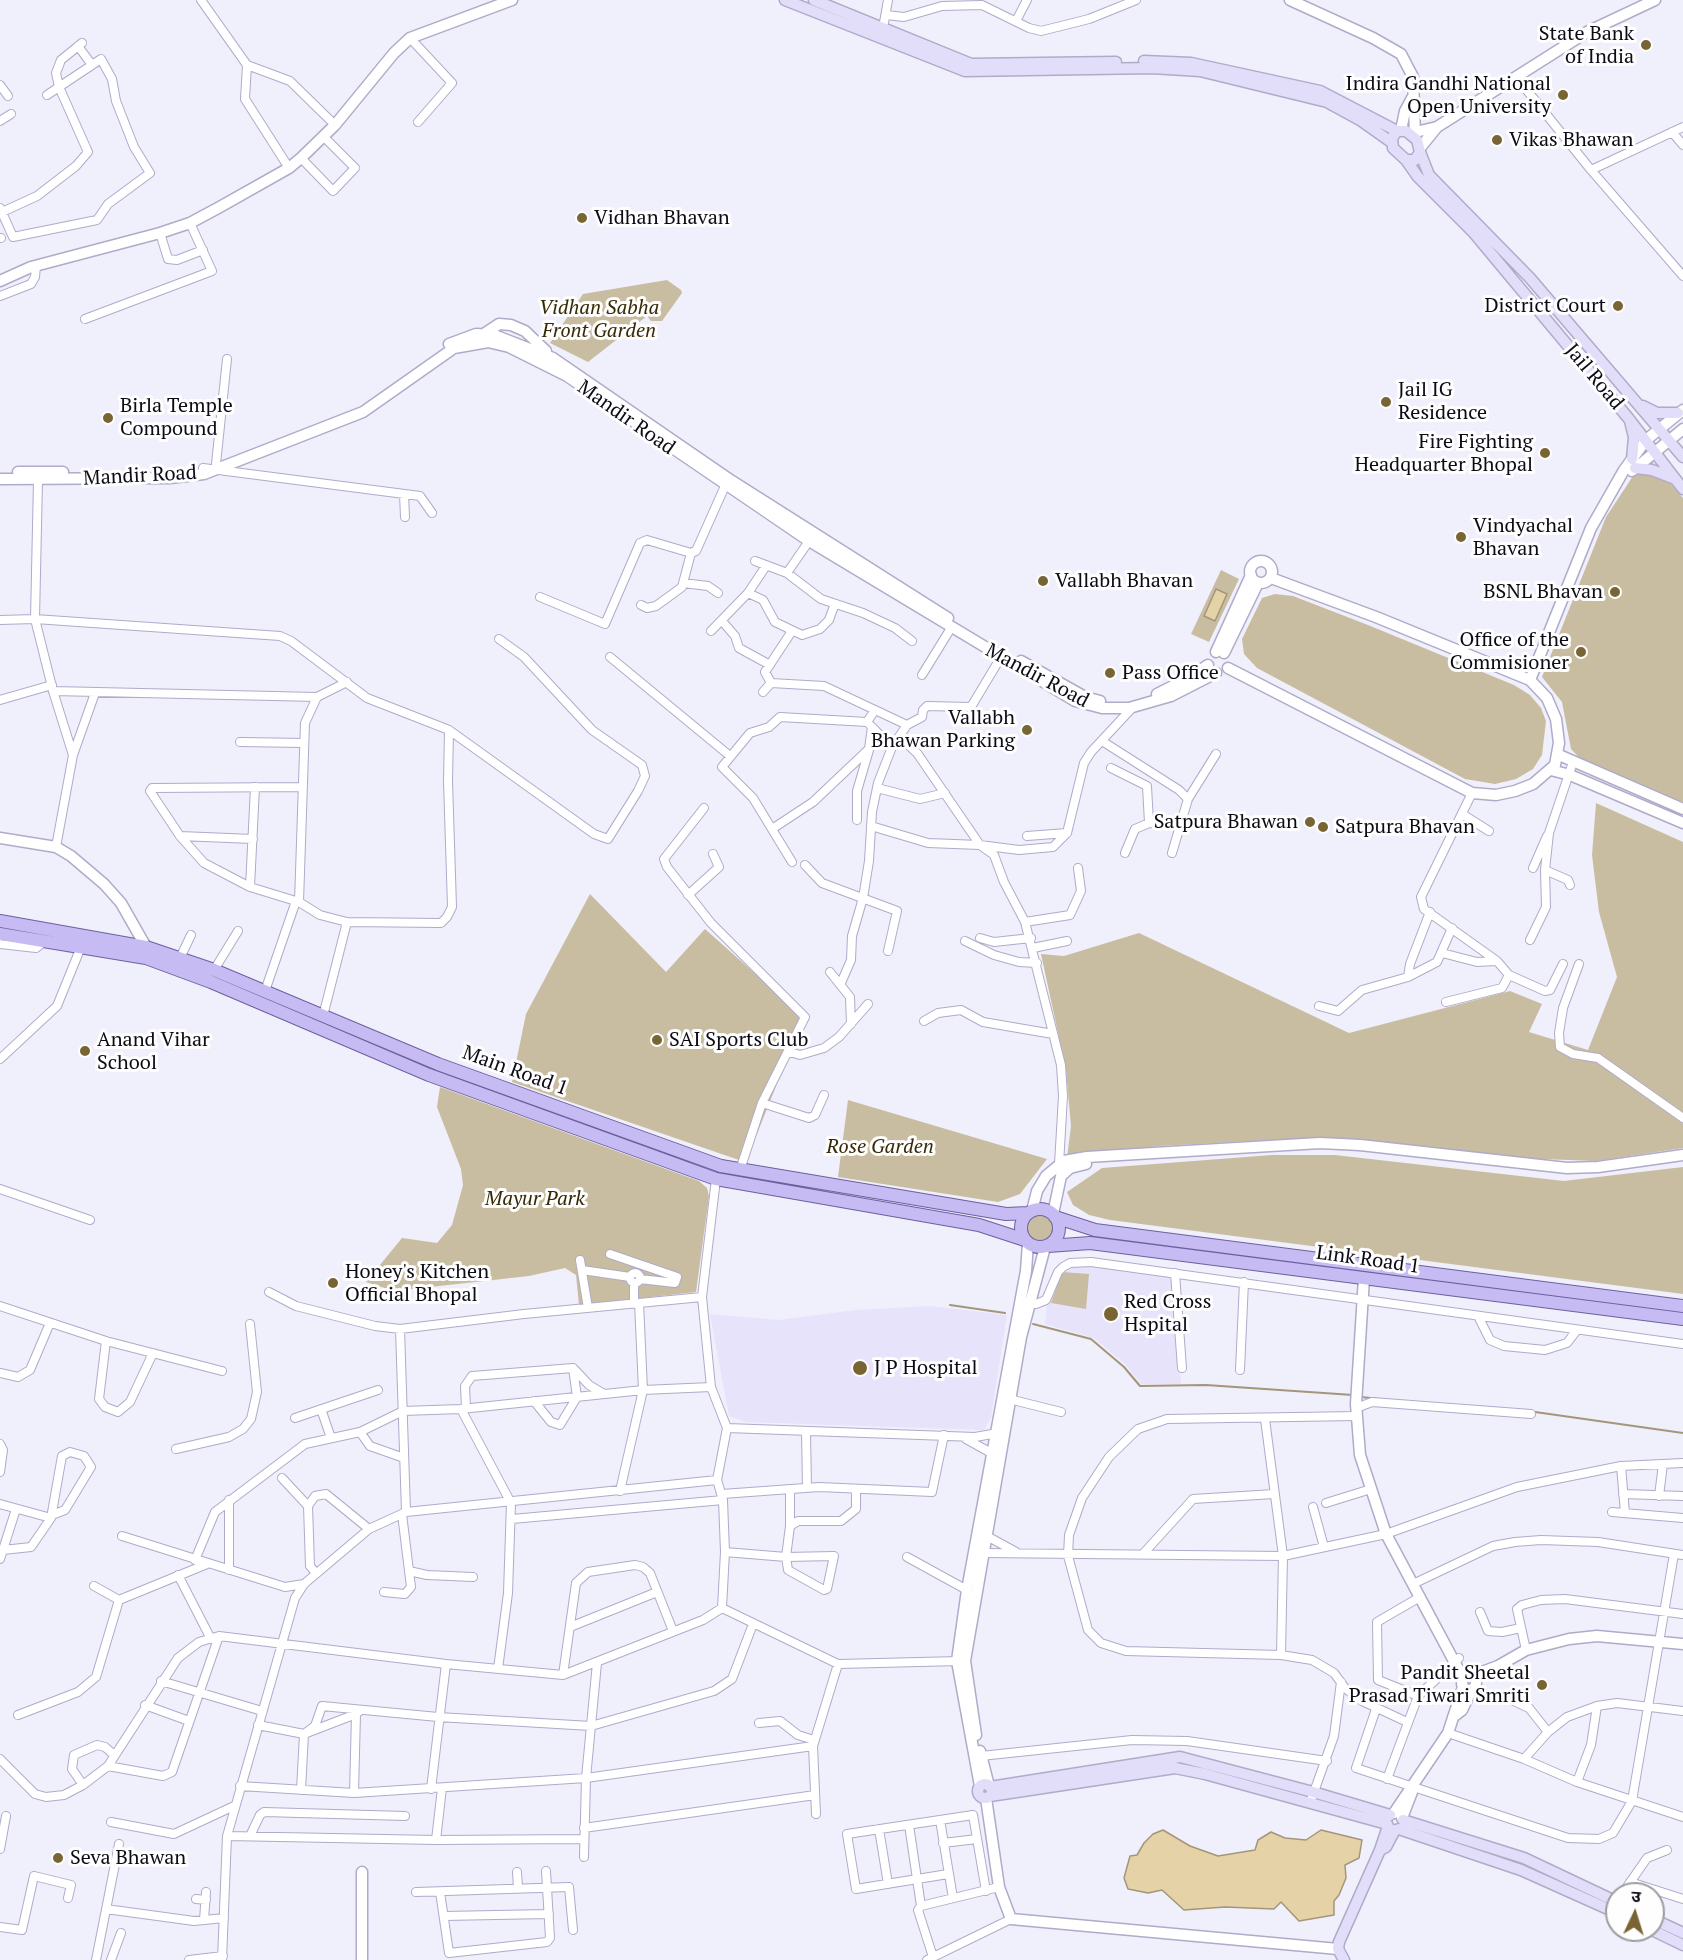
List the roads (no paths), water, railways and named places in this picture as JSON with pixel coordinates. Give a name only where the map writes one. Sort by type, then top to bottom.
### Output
[{"type":"main road","name":"Jail Road","points":[[785,0],[965,71],[1152,68],[1200,71],[1319,99],[1355,117],[1391,142],[1395,151],[1406,160],[1423,183],[1474,233],[1629,419],[1683,489]]},
{"type":"main road","points":[[814,0],[964,62],[979,65],[1166,61],[1235,71],[1320,91],[1408,133]]},
{"type":"main road","name":"Jail Road","points":[[1408,133],[1420,150],[1429,175],[1530,278],[1683,457]]},
{"type":"main road","points":[[1391,142],[1408,133]]},
{"type":"main road","points":[[1406,160],[1415,160],[1420,150]]},
{"type":"main road","points":[[1640,405],[1658,413],[1681,412]]},
{"type":"main road","points":[[1629,419],[1634,438],[1634,464],[1674,478]]},
{"type":"main road","name":"Main Road 1","points":[[0,921],[146,947],[180,958],[214,970],[414,1054],[721,1166],[1006,1214],[1030,1212]]},
{"type":"main road","name":"Main Road 1","points":[[0,934],[146,958],[211,982],[405,1065],[716,1179],[979,1225],[1026,1241]]},
{"type":"main road","points":[[405,1065],[414,1054]]},
{"type":"main road","name":"Link Road 1","points":[[1030,1212],[1042,1209],[1095,1230],[1683,1306]]},
{"type":"main road","points":[[1026,1241],[1020,1224],[1030,1212]]},
{"type":"main road","points":[[1046,1246],[1057,1238],[1059,1231],[1054,1215]]},
{"type":"main road","name":"Link Road 1","points":[[1026,1241],[1037,1247],[1090,1243],[1683,1319]]},
{"type":"main road","points":[[987,1791],[1180,1757],[1313,1792],[1439,1837],[1605,1901]]},
{"type":"main road","points":[[987,1791],[1175,1768],[1310,1803],[1395,1822]]},
{"type":"main road","points":[[1344,1960],[1338,1949],[1380,1850],[1395,1822]]},
{"type":"main road","points":[[1665,1924],[1683,1933]]},
{"type":"main road","points":[[1665,1936],[1683,1945]]},
{"type":"street","points":[[201,0],[247,65],[290,81],[335,125]]},
{"type":"street","points":[[0,281],[36,266],[190,223],[289,168],[301,158],[335,125],[410,38],[512,0]]},
{"type":"street","points":[[883,28],[888,0]]},
{"type":"street","points":[[1016,21],[1027,0]]},
{"type":"street","points":[[886,15],[904,17],[942,6],[983,3],[1016,21],[1041,31],[1089,19],[1136,0]]},
{"type":"street","points":[[1290,0],[1373,38],[1401,54],[1410,66],[1413,78],[1413,98],[1405,111],[1408,133],[1437,127],[1587,32],[1655,0]]},
{"type":"street","points":[[410,38],[452,83],[418,122]]},
{"type":"street","points":[[47,95],[59,87],[92,65],[101,59],[112,79],[116,101],[134,147],[150,173],[108,204],[97,220],[12,237],[0,211],[37,196],[76,166],[88,152],[59,87],[56,73],[61,60],[80,44],[92,65]]},
{"type":"street","points":[[247,65],[245,99],[289,168]]},
{"type":"street","points":[[1517,78],[1591,170],[1683,276]]},
{"type":"street","points":[[0,85],[8,96]]},
{"type":"street","points":[[0,121],[11,114]]},
{"type":"street","points":[[1420,150],[1437,127]]},
{"type":"street","points":[[1591,170],[1683,127]]},
{"type":"street","points":[[1672,132],[1683,145]]},
{"type":"street","points":[[301,158],[333,191],[355,168],[324,137]]},
{"type":"street","points":[[85,320],[212,271],[190,223]]},
{"type":"street","points":[[160,233],[168,259],[177,260],[203,250]]},
{"type":"street","points":[[0,296],[31,284],[35,277],[36,266]]},
{"type":"street","name":"Mandir Road","points":[[0,478],[38,480],[170,478],[200,475],[358,407],[453,342],[484,333],[506,337],[553,358],[951,628],[1081,704],[1111,709],[1133,707],[1171,696],[1216,673]]},
{"type":"street","name":"Mandir Road","points":[[0,472],[216,467],[363,412],[454,348],[482,342],[509,347],[567,376],[725,486],[809,541],[1091,699],[1123,702],[1160,693],[1208,665]]},
{"type":"street","points":[[227,359],[216,467],[420,496],[432,513]]},
{"type":"street","points":[[1530,680],[1591,528],[1616,485],[1634,464],[1646,440],[1681,412]]},
{"type":"street","points":[[1634,464],[1655,452],[1683,429]]},
{"type":"street","points":[[38,480],[35,619],[73,755]]},
{"type":"street","points":[[540,597],[605,624],[640,543],[647,540],[691,553],[696,551],[725,486]]},
{"type":"street","points":[[404,494],[405,517]]},
{"type":"street","points":[[788,573],[809,541]]},
{"type":"street","points":[[641,605],[647,608],[656,606],[675,594],[683,583],[691,553]]},
{"type":"street","points":[[755,561],[788,573],[821,599],[834,606],[863,613],[895,628],[912,640]]},
{"type":"street","points":[[1262,561],[1271,567],[1271,578],[1376,617],[1530,680],[1547,698],[1556,719],[1559,754],[1551,770],[1533,784],[1515,791],[1496,795],[1472,793],[1228,668],[1216,673],[1208,665],[1209,657],[1220,653],[1254,579],[1252,566],[1262,561]]},
{"type":"street","points":[[711,631],[748,593],[766,566]]},
{"type":"street","points":[[1254,579],[1265,583],[1271,578]]},
{"type":"street","points":[[683,583],[708,586],[718,593]]},
{"type":"street","points":[[748,593],[763,600],[775,621],[802,635],[820,629],[829,620],[834,606]]},
{"type":"street","points":[[0,620],[35,619],[270,633],[291,641],[367,698],[449,730],[604,838],[612,836],[639,791],[645,776],[642,765],[592,730],[524,657],[500,639]]},
{"type":"street","points":[[723,621],[735,636],[739,648],[770,665]]},
{"type":"street","points":[[922,675],[951,628]]},
{"type":"street","points":[[792,631],[765,675],[771,683],[824,686],[907,725]]},
{"type":"street","points":[[1220,653],[1229,660],[1228,668]]},
{"type":"street","points":[[610,657],[730,756]]},
{"type":"street","points":[[841,983],[851,960],[852,936],[863,898],[870,861],[871,826],[878,788],[897,740],[907,725],[920,719],[927,706],[971,706],[1001,657]]},
{"type":"street","points":[[0,700],[53,688],[95,693],[317,697],[347,682]]},
{"type":"street","points":[[764,692],[771,683]]},
{"type":"street","points":[[56,846],[73,755],[95,693]]},
{"type":"street","points":[[265,991],[297,901],[305,723],[317,697]]},
{"type":"street","points":[[871,826],[928,843],[980,845],[1019,850],[1053,847],[1067,833],[1084,763],[1091,752],[1133,707]]},
{"type":"street","points":[[857,820],[857,791],[869,749],[869,725],[875,710]]},
{"type":"street","points":[[792,862],[753,798],[722,769],[750,733],[769,727],[780,717],[869,725],[883,738],[897,740],[917,753],[980,845],[994,855],[1004,882],[1025,922],[1061,1065],[1063,1096],[1059,1164]]},
{"type":"street","points":[[301,787],[152,788],[150,795],[180,836],[204,863],[250,887],[297,901],[320,915],[347,922],[441,923],[450,913],[453,866],[448,781],[449,730]]},
{"type":"street","points":[[1102,741],[1179,790],[1188,799]]},
{"type":"street","points":[[240,742],[304,743]]},
{"type":"street","points":[[772,829],[813,802],[869,749]]},
{"type":"street","points":[[1172,853],[1178,825],[1188,799],[1216,754]]},
{"type":"street","points":[[1559,754],[1683,809]]},
{"type":"street","points":[[1533,868],[1549,832],[1573,762]]},
{"type":"street","points":[[1111,768],[1147,786],[1149,823]]},
{"type":"street","points":[[1551,770],[1570,775],[1683,823]]},
{"type":"street","points":[[250,887],[255,787]]},
{"type":"street","points":[[878,788],[920,799],[945,793]]},
{"type":"street","points":[[1472,793],[1421,897],[1424,909],[1497,961],[1509,975],[1548,991],[1563,964]]},
{"type":"street","points":[[704,808],[664,859],[667,867],[688,895],[743,957],[803,1013],[804,1022],[762,1102],[740,1170]]},
{"type":"street","points":[[1462,814],[1489,831]]},
{"type":"street","points":[[1125,853],[1135,829],[1149,823],[1178,825]]},
{"type":"street","points":[[1530,940],[1545,907],[1545,870],[1549,832]]},
{"type":"street","points":[[1028,836],[1067,833]]},
{"type":"street","points":[[180,836],[253,839]]},
{"type":"street","points":[[0,838],[56,846],[105,884],[121,903],[146,947]]},
{"type":"street","points":[[688,895],[719,867],[713,854]]},
{"type":"street","points":[[806,865],[817,880],[897,911],[888,951]]},
{"type":"street","points":[[1025,922],[1070,915],[1081,891],[1078,868]]},
{"type":"street","points":[[1545,870],[1568,880],[1570,885]]},
{"type":"street","points":[[1408,977],[1410,964],[1430,912]]},
{"type":"street","points":[[323,1016],[347,922]]},
{"type":"street","points":[[1319,1006],[1338,1011],[1362,990],[1408,977],[1437,962],[1452,928]]},
{"type":"street","points":[[214,970],[238,931]]},
{"type":"street","points":[[180,958],[191,935]]},
{"type":"street","points":[[980,938],[994,942],[1030,938]]},
{"type":"street","points":[[0,944],[36,948],[45,941]]},
{"type":"street","points":[[965,941],[994,955],[1021,963],[1037,963]]},
{"type":"street","points":[[1033,948],[1067,941]]},
{"type":"street","points":[[0,1059],[57,1006],[81,947]]},
{"type":"street","points":[[1442,953],[1478,962],[1497,961]]},
{"type":"street","points":[[1580,964],[1563,1008],[1559,1033],[1560,1047],[1573,1053],[1598,1058],[1683,1118]]},
{"type":"street","points":[[830,972],[850,997],[850,1024]]},
{"type":"street","points":[[1446,1002],[1502,988],[1509,975]]},
{"type":"street","points":[[790,1052],[800,1055],[824,1048],[868,1004]]},
{"type":"street","points":[[924,1021],[938,1013],[961,1010],[983,1022],[1053,1034]]},
{"type":"street","points":[[762,1102],[809,1118],[815,1115],[824,1095]]},
{"type":"street","points":[[1030,1212],[1037,1191],[1046,1176],[1059,1164],[1077,1158],[1122,1154],[1320,1143],[1360,1145],[1567,1168],[1598,1167],[1683,1155]]},
{"type":"street","points":[[1054,1215],[1060,1176],[1070,1167],[1088,1163],[1331,1148],[1574,1174],[1683,1160]]},
{"type":"street","points":[[716,1179],[702,1297],[711,1387],[727,1428],[717,1480],[722,1497],[724,1552],[722,1608]]},
{"type":"street","points":[[0,1189],[90,1220]]},
{"type":"street","points":[[999,1433],[1009,1398],[1024,1301],[1026,1241]]},
{"type":"street","points":[[987,1791],[961,1661],[967,1590],[1024,1301],[1046,1246]]},
{"type":"street","points":[[582,1270],[675,1283],[677,1277],[610,1254]]},
{"type":"street","points":[[580,1260],[588,1308]]},
{"type":"street","points":[[620,1491],[643,1390],[635,1278],[636,1262]]},
{"type":"street","points":[[1024,1301],[1036,1304],[1046,1300],[1058,1272],[1070,1263],[1090,1262],[1683,1344]]},
{"type":"street","points":[[1176,1273],[1182,1368]]},
{"type":"street","points":[[1364,1278],[1356,1386],[1360,1455],[1386,1534],[1469,1682],[1462,1710],[1453,1717],[1448,1734],[1413,1788],[1395,1822]]},
{"type":"street","points":[[1240,1370],[1244,1282]]},
{"type":"street","points":[[269,1292],[296,1306],[375,1326],[400,1329],[702,1297]]},
{"type":"street","points":[[0,1306],[106,1341],[222,1371]]},
{"type":"street","points":[[1478,1316],[1490,1340],[1504,1347],[1545,1350],[1567,1343],[1576,1330]]},
{"type":"street","points":[[0,1373],[18,1377],[30,1370],[50,1323]]},
{"type":"street","points":[[176,1449],[229,1437],[243,1429],[251,1419],[257,1392],[250,1324]]},
{"type":"street","points":[[384,1592],[405,1594],[410,1591],[404,1513],[400,1329]]},
{"type":"street","points":[[106,1341],[99,1399],[105,1407],[118,1412],[130,1402],[153,1353]]},
{"type":"street","points":[[498,1669],[508,1593],[511,1503],[463,1408],[465,1386],[472,1376],[570,1367],[604,1394]]},
{"type":"street","points":[[534,1401],[557,1426],[560,1425],[577,1397],[575,1370]]},
{"type":"street","points":[[195,1560],[215,1512],[305,1444],[360,1432],[403,1411],[463,1408],[643,1390],[711,1387]]},
{"type":"street","points":[[295,1418],[378,1390]]},
{"type":"street","points":[[1009,1398],[1062,1412]]},
{"type":"street","points":[[1407,1722],[1362,1701],[1334,1673],[1312,1660],[1281,1655],[1126,1651],[1101,1643],[1088,1630],[1068,1556],[1070,1535],[1082,1498],[1109,1457],[1138,1429],[1167,1419],[1264,1419],[1356,1410],[1372,1402],[1531,1414]]},
{"type":"street","points":[[321,1409],[331,1438]]},
{"type":"street","points":[[1264,1419],[1283,1556],[1281,1655]]},
{"type":"street","points":[[727,1428],[959,1436],[999,1433]]},
{"type":"street","points":[[806,1431],[807,1488]]},
{"type":"street","points":[[360,1432],[370,1446],[404,1458]]},
{"type":"street","points":[[512,1519],[790,1489],[932,1492],[944,1435]]},
{"type":"street","points":[[959,1436],[995,1455]]},
{"type":"street","points":[[0,1444],[3,1450],[0,1472]]},
{"type":"street","points":[[0,1504],[52,1517],[65,1510],[91,1467],[84,1456],[70,1452],[62,1456],[52,1517],[31,1547],[3,1550]]},
{"type":"street","points":[[995,1455],[985,1535],[961,1661],[987,1791],[999,1887],[1011,1919]]},
{"type":"street","points":[[982,1553],[1068,1556],[1283,1556],[1386,1534],[1517,1487],[1621,1466],[1683,1463]]},
{"type":"street","points":[[1659,1496],[1662,1464]]},
{"type":"street","points":[[1621,1466],[1625,1513]]},
{"type":"street","points":[[282,1478],[308,1506]]},
{"type":"street","points":[[189,1960],[223,1958],[227,1836],[234,1806],[295,1598],[304,1584],[316,1573],[369,1529],[404,1513],[717,1480]]},
{"type":"street","points":[[724,1552],[786,1557],[834,1557],[827,1589],[824,1590],[788,1569],[786,1557],[790,1526],[790,1489]]},
{"type":"street","points":[[790,1526],[798,1521],[841,1521],[856,1509],[856,1489]]},
{"type":"street","points":[[1326,1503],[1371,1489]]},
{"type":"street","points":[[316,1573],[310,1566],[308,1506],[315,1496],[326,1494],[369,1529]]},
{"type":"street","points":[[1142,1556],[1193,1499],[1274,1494]]},
{"type":"street","points":[[1623,1494],[1683,1496]]},
{"type":"street","points":[[229,1500],[229,1570]]},
{"type":"street","points":[[1313,1507],[1324,1547]]},
{"type":"street","points":[[0,1559],[16,1509]]},
{"type":"street","points":[[1611,1512],[1683,1518]]},
{"type":"street","points":[[985,1535],[1017,1553]]},
{"type":"street","points":[[122,1536],[285,1587],[304,1584]]},
{"type":"street","points":[[1376,1709],[1356,1768],[1580,1840],[1599,1839],[1613,1833],[1632,1801],[1666,1611],[1679,1555],[1598,1542],[1541,1540],[1515,1542],[1492,1546],[1413,1584]]},
{"type":"street","points":[[907,1557],[967,1590]]},
{"type":"street","points":[[119,1600],[207,1564]]},
{"type":"street","points":[[563,1675],[576,1583],[588,1572],[635,1565],[650,1573],[673,1631]]},
{"type":"street","points":[[409,1571],[427,1575],[473,1577]]},
{"type":"street","points":[[108,1766],[163,1776],[172,1772],[215,1637],[178,1575]]},
{"type":"street","points":[[94,1586],[119,1600]]},
{"type":"street","points":[[285,1587],[295,1598]]},
{"type":"street","points":[[570,1627],[657,1592]]},
{"type":"street","points":[[1418,1696],[1378,1680],[1377,1622],[1420,1597]]},
{"type":"street","points":[[1526,1650],[1517,1609],[1522,1605],[1541,1600],[1564,1599],[1683,1614]]},
{"type":"street","points":[[18,1715],[78,1692],[96,1677],[119,1600]]},
{"type":"street","points":[[722,1608],[838,1664],[961,1661]]},
{"type":"street","points":[[0,1759],[35,1794],[46,1797],[64,1795],[83,1785],[108,1766],[145,1705],[178,1658],[199,1642],[215,1637],[563,1675],[704,1620],[722,1608]]},
{"type":"street","points":[[1480,1612],[1488,1631],[1502,1632],[1521,1628]]},
{"type":"street","points":[[304,1734],[315,1726],[322,1706],[358,1712],[591,1726],[714,1691],[732,1679],[753,1624]]},
{"type":"street","points":[[1469,1682],[1526,1650],[1569,1639],[1597,1636],[1683,1644]]},
{"type":"street","points":[[1387,1779],[1418,1696],[1454,1657]]},
{"type":"street","points":[[584,1857],[586,1778],[597,1663]]},
{"type":"street","points":[[430,1789],[446,1664]]},
{"type":"street","points":[[816,1814],[814,1743],[838,1664]]},
{"type":"street","points":[[161,1681],[262,1711]]},
{"type":"street","points":[[1310,1803],[1327,1761],[1340,1706],[1341,1682]]},
{"type":"street","points":[[1501,1695],[1529,1708],[1548,1732]]},
{"type":"street","points":[[1524,1759],[1548,1732],[1567,1717],[1597,1706],[1617,1703],[1683,1711]]},
{"type":"street","points":[[145,1705],[189,1721]]},
{"type":"street","points":[[1577,1782],[1591,1745],[1597,1706]]},
{"type":"street","points":[[258,1725],[304,1734],[358,1712]]},
{"type":"street","points":[[354,1793],[358,1712]]},
{"type":"street","points":[[759,1723],[780,1721],[798,1735],[814,1743]]},
{"type":"street","points":[[301,1790],[304,1734]]},
{"type":"street","points":[[1448,1734],[1524,1759],[1577,1782],[1683,1817]]},
{"type":"street","points":[[981,1756],[1132,1740],[1187,1741],[1327,1761]]},
{"type":"street","points":[[240,1786],[354,1793],[586,1778],[814,1743]]},
{"type":"street","points":[[83,1785],[72,1769],[74,1755],[97,1745],[105,1747],[114,1755]]},
{"type":"street","points":[[436,1840],[442,1788]]},
{"type":"street","points":[[584,1828],[815,1795]]},
{"type":"street","points":[[111,1822],[174,1834],[234,1806]]},
{"type":"street","points":[[250,1836],[260,1815],[264,1812],[405,1816]]},
{"type":"street","points":[[948,1874],[856,1889],[847,1834],[973,1815],[986,1891]]},
{"type":"street","points":[[0,1849],[6,1816]]},
{"type":"street","points":[[940,1820],[953,1899]]},
{"type":"street","points":[[909,1825],[921,1906],[918,1910],[930,1958],[1011,1919],[1338,1949]]},
{"type":"street","points":[[879,1829],[888,1884]]},
{"type":"street","points":[[227,1836],[436,1840],[583,1839]]},
{"type":"street","points":[[944,1843],[977,1839]]},
{"type":"street","points":[[96,1960],[119,1844]]},
{"type":"street","points":[[1630,1882],[1647,1858],[1667,1850]]},
{"type":"street","points":[[441,1892],[448,1951],[451,1954],[547,1942],[550,1938],[546,1871]]},
{"type":"street","points":[[362,1872],[364,1959]]},
{"type":"street","points":[[517,1872],[518,1888]]},
{"type":"street","points":[[0,1928],[22,1930],[34,1876],[71,1885],[68,1898]]},
{"type":"street","points":[[416,1892],[569,1887],[573,1929]]},
{"type":"street","points":[[921,1906],[999,1887]]},
{"type":"street","points":[[1665,1893],[1683,1899]]},
{"type":"street","points":[[196,1899],[206,1896],[204,1920]]},
{"type":"street","points":[[106,1909],[194,1921],[224,1918]]},
{"type":"street","points":[[444,1916],[549,1914]]},
{"type":"street","points":[[111,1960],[121,1933]]},
{"type":"waterway","points":[[950,1305],[1005,1313]]},
{"type":"waterway","points":[[1033,1324],[1091,1339],[1124,1367],[1140,1386],[1206,1385],[1353,1395]]},
{"type":"waterway","points":[[1361,1397],[1380,1399]]},
{"type":"waterway","points":[[1514,1409],[1683,1433]]},
{"type":"place","name":"State Bank of India","points":[[1646,45]]},
{"type":"place","name":"Indira Gandhi National Open University","points":[[1563,95]]},
{"type":"place","name":"Vikas Bhawan","points":[[1497,140]]},
{"type":"place","name":"Vidhan Bhavan","points":[[582,218]]},
{"type":"place","name":"District Court","points":[[1618,306]]},
{"type":"place","name":"Jail IG Residence","points":[[1386,402]]},
{"type":"place","name":"Birla Temple Compound","points":[[108,418]]},
{"type":"place","name":"Fire Fighting Headquarter Bhopal","points":[[1545,453]]},
{"type":"place","name":"Vindyachal Bhavan","points":[[1461,537]]},
{"type":"place","name":"Vallabh Bhavan","points":[[1043,581]]},
{"type":"place","name":"BSNL Bhavan","points":[[1615,592]]},
{"type":"place","name":"Office of the Commisioner","points":[[1581,652]]},
{"type":"place","name":"Pass Office","points":[[1110,673]]},
{"type":"place","name":"Vallabh Bhawan Parking","points":[[1027,730]]},
{"type":"place","name":"Satpura Bhawan","points":[[1310,822]]},
{"type":"place","name":"Satpura Bhavan","points":[[1323,827]]},
{"type":"place","name":"SAI Sports Club","points":[[657,1040]]},
{"type":"place","name":"Anand Vihar School","points":[[85,1051]]},
{"type":"place","name":"Honey's Kitchen Official Bhopal","points":[[333,1283]]},
{"type":"place","name":"Red Cross Hspital","points":[[1111,1314]]},
{"type":"place","name":"J P Hospital","points":[[860,1368]]},
{"type":"place","name":"Pandit Sheetal Prasad Tiwari Smriti","points":[[1542,1685]]},
{"type":"place","name":"Seva Bhawan","points":[[58,1858]]},
{"type":"park label","name":"Vidhan Sabha Front Garden","points":[[599,320]]},
{"type":"park label","name":"Rose Garden","points":[[880,1147]]},
{"type":"park label","name":"Mayur Park","points":[[535,1199]]}]
